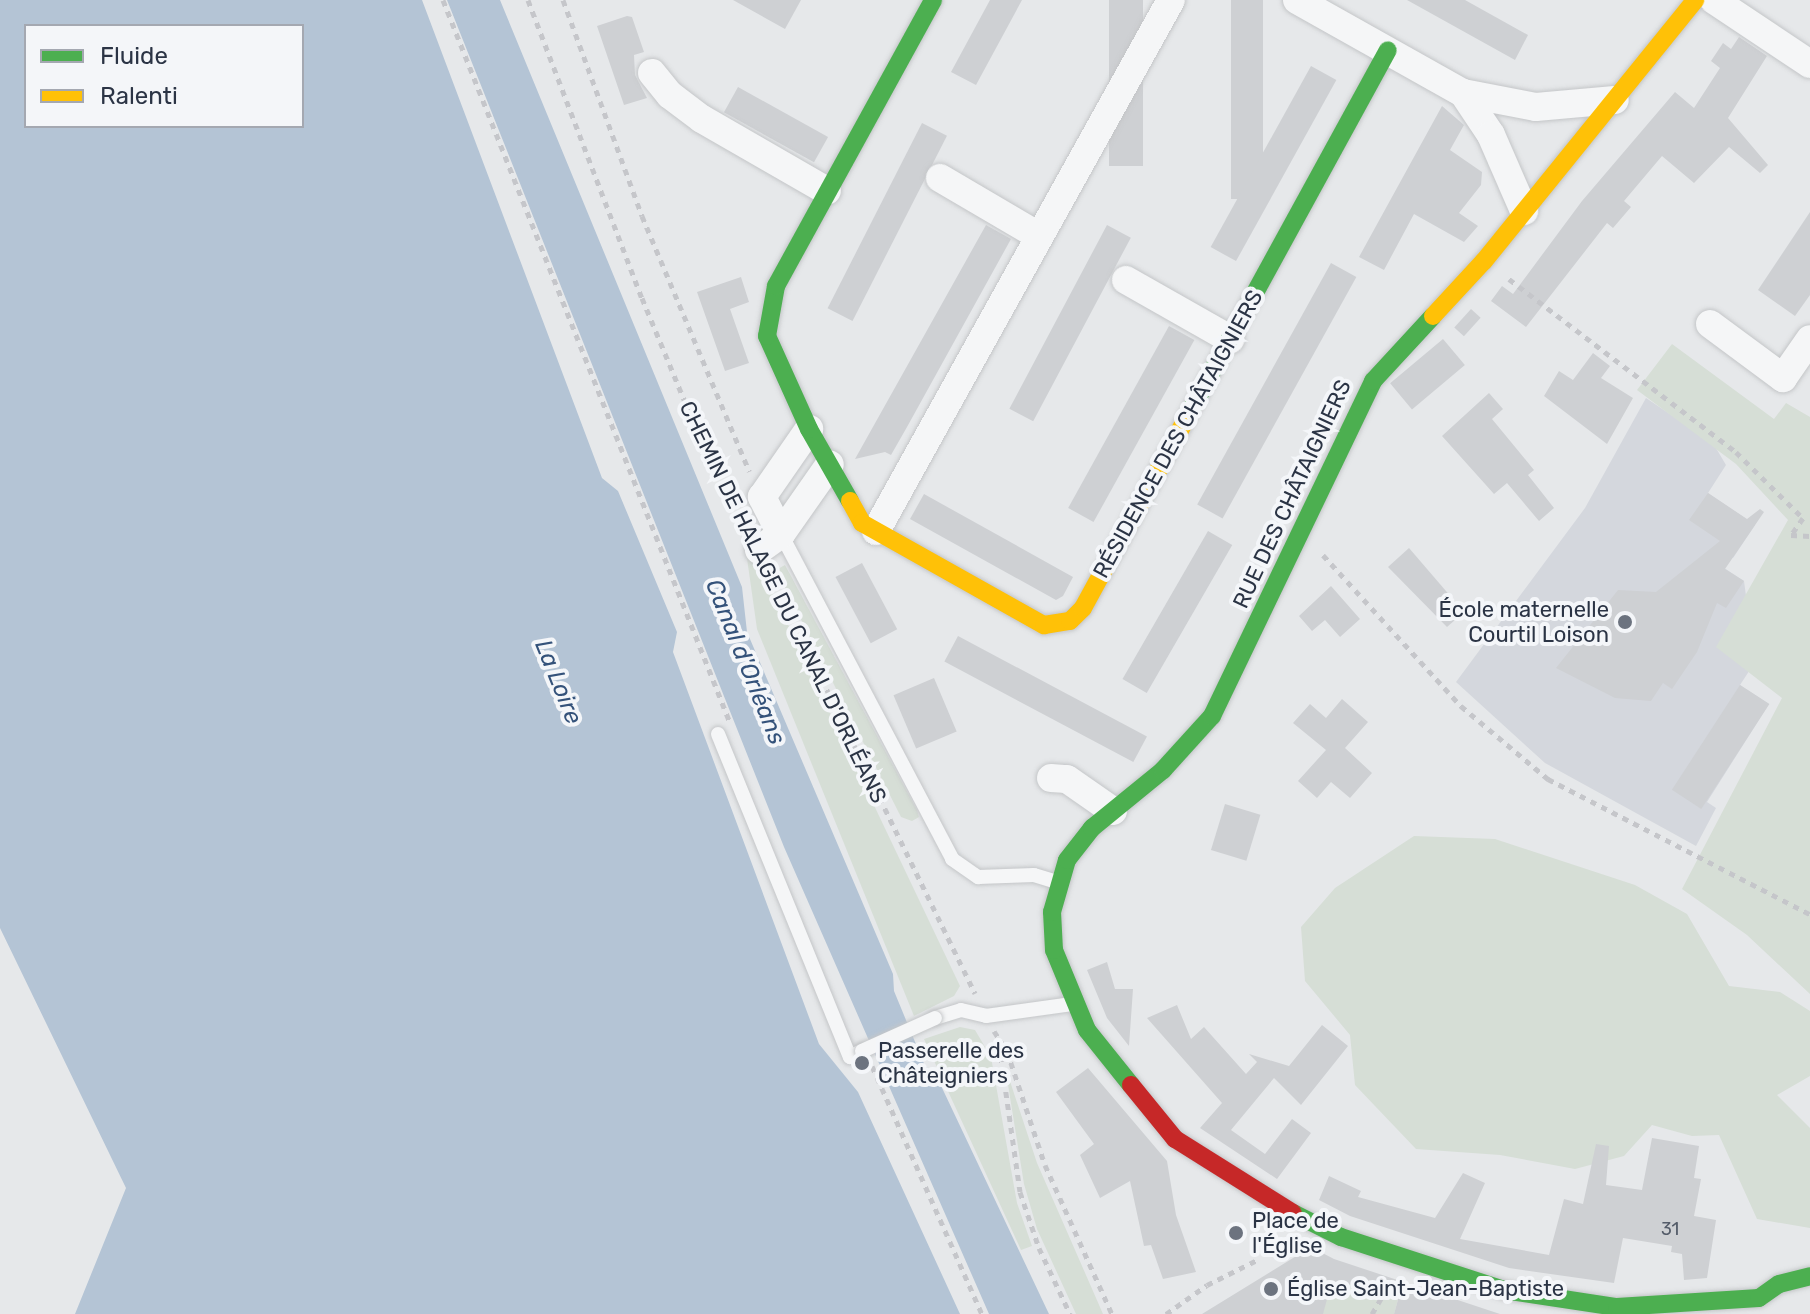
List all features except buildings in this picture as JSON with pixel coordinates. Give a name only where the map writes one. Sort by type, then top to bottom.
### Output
[{"type":"street","name":"RÉSIDENCE DES CHÂTAIGNIERS","points":[[933,0],[827,191],[768,310],[767,336],[809,429],[830,464],[850,508],[876,531],[1044,625],[1070,621],[1087,601],[1388,50]]},
{"type":"street","points":[[876,531],[1171,0]]},
{"type":"street","points":[[1297,0],[1463,93],[1536,107],[1615,100]]},
{"type":"street","name":"RUE DES CHÂTAIGNIERS","points":[[1695,0],[1484,261],[1373,381],[1212,716],[1163,770],[1113,811],[1067,860],[1057,882],[1054,950],[1073,1003],[1135,1094],[1187,1150],[1256,1194],[1341,1237],[1504,1290],[1617,1307],[1759,1306]]},
{"type":"street","points":[[1714,0],[1810,64]]},
{"type":"street","points":[[652,73],[670,95],[702,119],[827,191]]},
{"type":"street","points":[[1463,93],[1491,135],[1524,211]]},
{"type":"street","points":[[940,178],[1039,236]]},
{"type":"street","points":[[1126,280],[1230,339]]},
{"type":"street","points":[[1710,324],[1783,378],[1810,339]]},
{"type":"street","points":[[770,542],[762,497],[809,429]]},
{"type":"street","points":[[770,542],[830,464]]},
{"type":"street","points":[[1051,778],[1067,779],[1113,811]]},
{"type":"street","points":[[1759,1306],[1779,1284],[1810,1276]]},
{"type":"lane","points":[[770,542],[952,859],[978,877],[1034,875],[1057,882]]},
{"type":"lane","points":[[718,734],[850,1057],[935,1018],[961,1010],[986,1016],[1073,1003]]},
{"type":"path","points":[[443,0],[735,734]]},
{"type":"path","name":"CHEMIN DE HALAGE DU CANAL D'ORLÉANS","points":[[528,0],[709,460],[770,542],[986,1016]]},
{"type":"path","name":"CHEMIN DE HALAGE DU CANAL D'ORLÉANS","points":[[563,0],[653,244],[732,439],[762,497]]},
{"type":"path","points":[[1484,261],[1736,452],[1803,518],[1791,535],[1810,536]]},
{"type":"path","points":[[1301,530],[1461,706],[1548,779],[1810,914]]},
{"type":"path","points":[[1070,1314],[1020,1192],[1000,1043],[1012,1063],[1045,1165],[1112,1314]]},
{"type":"path","points":[[863,1051],[982,1314]]},
{"type":"path","points":[[1166,1314],[1207,1285],[1257,1260]]},
{"type":"path","points":[[1372,1314],[1384,1293]]},
{"type":"shaded area","points":[[1672,344],[1774,419],[1786,403],[1810,417],[1810,994],[1747,935],[1682,889],[1782,698],[1716,647],[1788,520],[1736,464],[1637,390]]},
{"type":"shaded area","name":"École maternelle Courtil Loison","points":[[1646,398],[1713,443],[1726,465],[1708,493],[1755,525],[1733,558],[1719,549],[1712,560],[1744,581],[1755,662],[1740,685],[1769,704],[1707,802],[1716,808],[1696,846],[1545,763],[1456,682],[1585,508]]},
{"type":"shaded area","points":[[743,530],[960,986],[954,996],[914,1016],[757,629]]},
{"type":"shaded area","points":[[785,565],[917,810],[919,817],[912,821],[901,817],[776,570]]},
{"type":"shaded area","points":[[1414,836],[1495,839],[1635,885],[1687,914],[1729,986],[1780,992],[1810,1011],[1810,1076],[1777,1095],[1810,1128],[1810,1228],[1757,1219],[1719,1135],[1692,1136],[1652,1125],[1624,1156],[1575,1169],[1500,1155],[1416,1149],[1355,1085],[1350,1035],[1305,981],[1301,927],[1335,888]]},
{"type":"shaded area","points":[[960,1027],[975,1030],[991,1057],[1017,1203],[1032,1246],[1021,1250],[924,1039]]},
{"type":"shaded area","points":[[1005,1066],[1037,1163],[1103,1314],[1076,1314],[1037,1229],[1024,1184]]},
{"type":"shaded area","points":[[1313,1277],[1399,1296],[1394,1314],[1317,1314]]},
{"type":"water","name":"La Loire","points":[[0,0],[422,0],[602,478],[618,491],[677,632],[673,652],[819,1044],[858,1092],[960,1314],[75,1314],[126,1188],[0,928]]},
{"type":"water","name":"Canal d'Orléans","points":[[447,0],[500,0],[742,587],[747,632],[893,974],[894,991],[925,1066],[935,1073],[1049,1314],[989,1314],[784,847]]},
{"type":"traffic: fast","points":[[850,501],[809,429],[767,336],[776,286],[933,0]]},
{"type":"traffic: fast","points":[[1187,417],[1388,50]]},
{"type":"traffic: fast","points":[[1131,1085],[1087,1030],[1054,950],[1052,912],[1067,860],[1092,828],[1163,770],[1212,716],[1373,381],[1433,316]]},
{"type":"traffic: fast","points":[[1293,1213],[1341,1237],[1504,1290],[1617,1307],[1759,1298],[1779,1284],[1810,1276]]},
{"type":"traffic: slow","points":[[1433,316],[1484,261],[1695,0]]},
{"type":"traffic: slow","points":[[850,501],[862,523],[1044,625],[1070,621],[1083,608],[1187,417]]},
{"type":"traffic: jam","points":[[1131,1085],[1175,1139],[1293,1213]]},
{"type":"place","name":"École maternelle Courtil Loison","points":[[1625,622]]},
{"type":"place","name":"Passerelle des Châteigniers","points":[[862,1063]]},
{"type":"place","name":"Place de l'Église","points":[[1236,1233]]},
{"type":"place","name":"Église Saint-Jean-Baptiste","points":[[1271,1289]]}]
